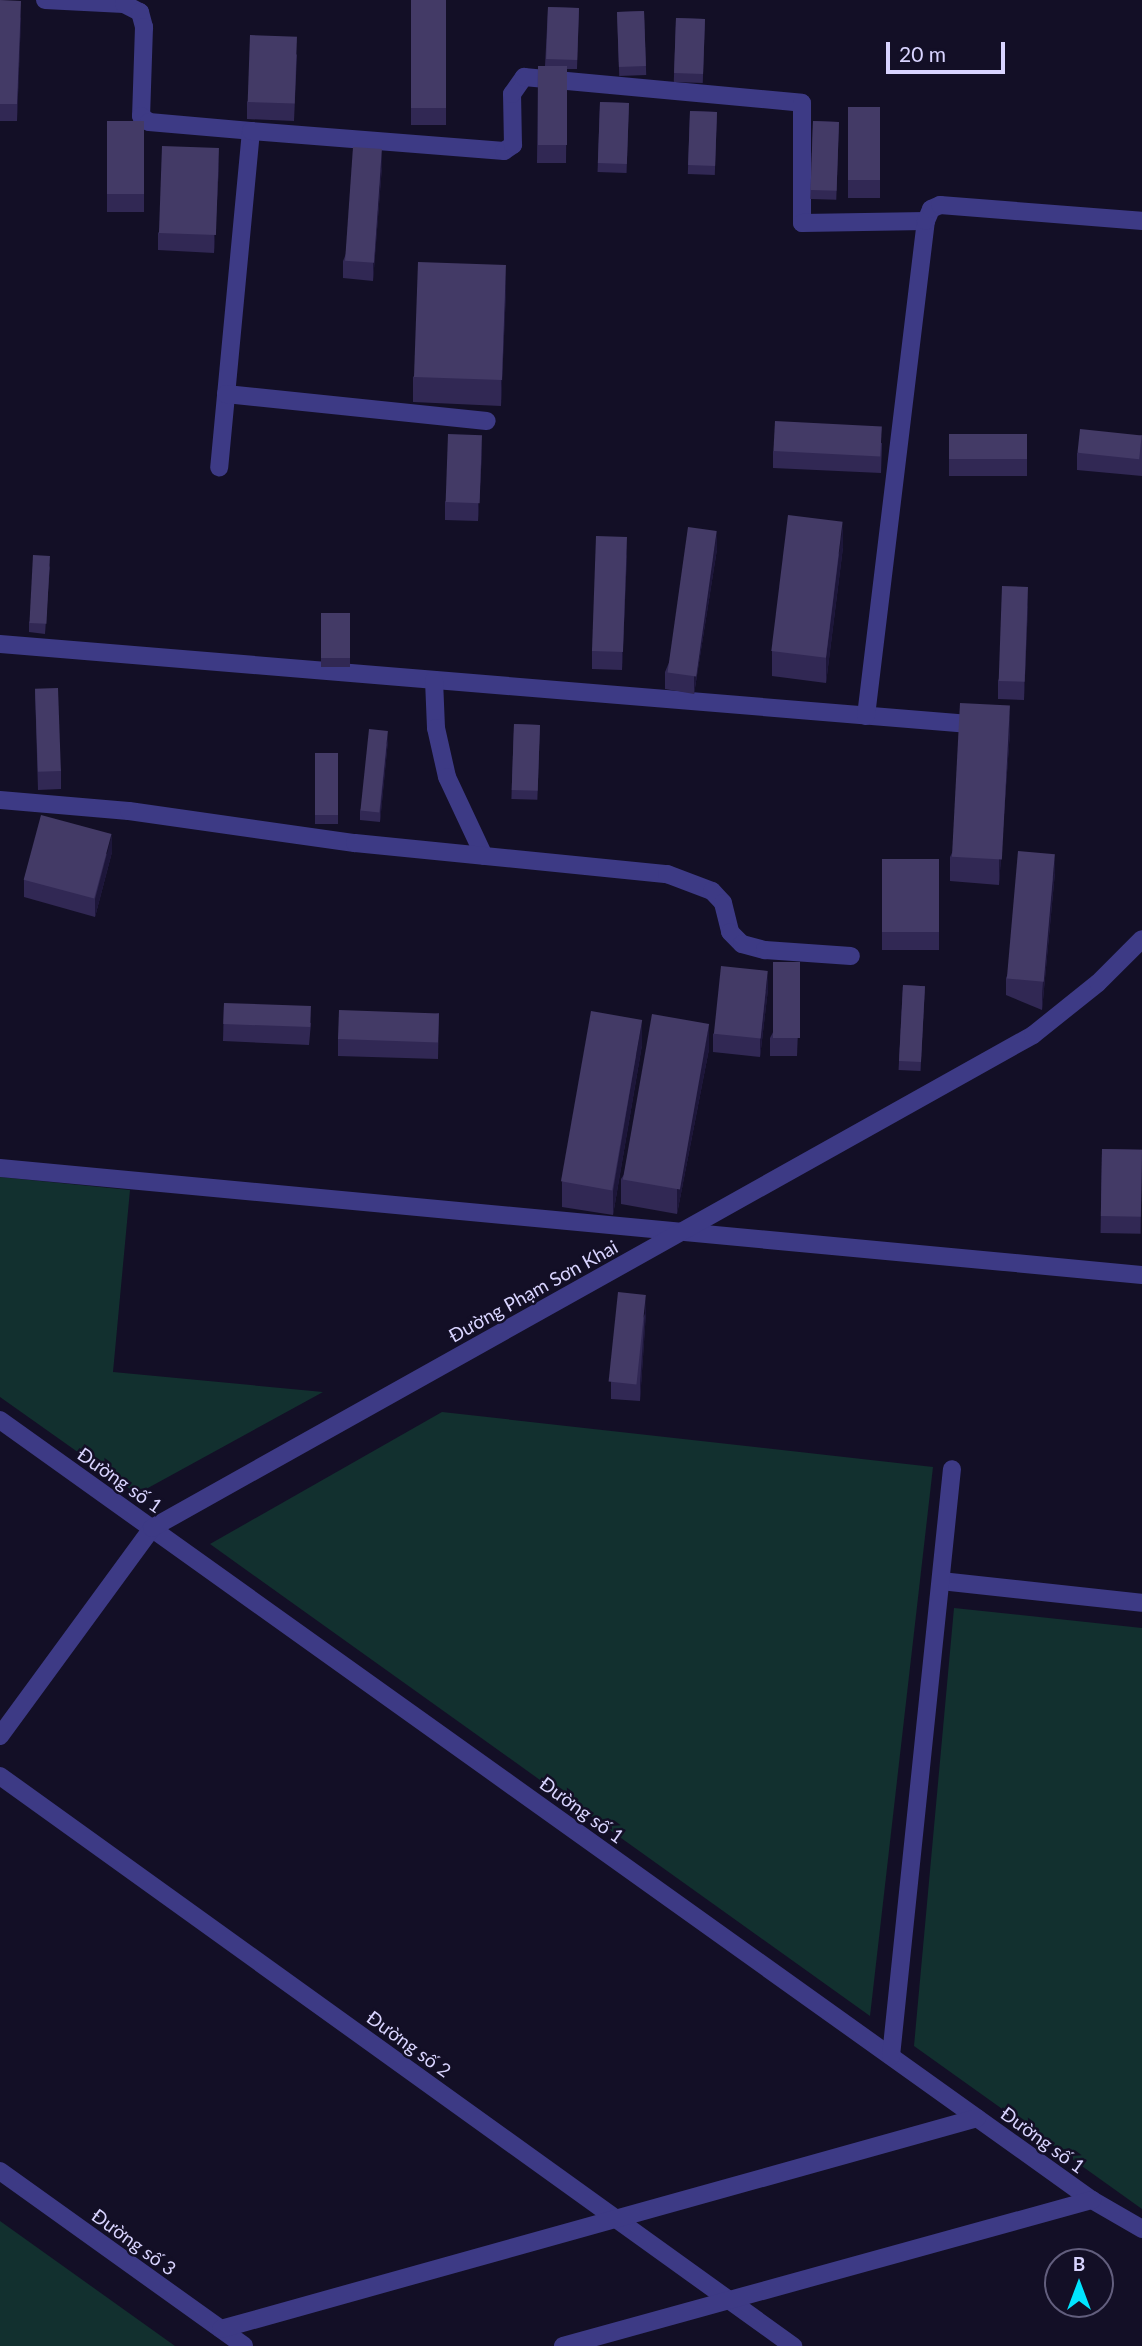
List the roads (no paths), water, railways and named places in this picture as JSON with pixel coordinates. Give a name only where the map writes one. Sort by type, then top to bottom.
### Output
[{"type":"street","points":[[45,0],[124,4],[140,12],[144,27],[141,116],[149,122],[504,151],[513,145],[512,94],[524,77],[802,103],[802,223],[926,221]]},
{"type":"street","points":[[219,467],[251,131]]},
{"type":"street","points":[[866,716],[926,221],[931,209],[940,205],[1142,221]]},
{"type":"street","points":[[226,394],[487,421]]},
{"type":"street","points":[[0,644],[1006,727]]},
{"type":"street","points":[[434,680],[436,728],[447,777],[484,856]]},
{"type":"street","points":[[0,800],[484,856],[667,874],[712,891],[723,903],[730,932],[742,944],[765,950],[851,956]]},
{"type":"street","name":"Đường Phạm Sơn Khai","points":[[0,1736],[152,1528],[1033,1035],[1098,983],[1142,939]]},
{"type":"street","points":[[0,1168],[1142,1275]]},
{"type":"street","name":"Đường số 1","points":[[0,1420],[1092,2200],[1142,2229]]},
{"type":"street","points":[[891,2056],[953,1469]]},
{"type":"street","points":[[941,1581],[1142,1603]]},
{"type":"street","name":"Đường số 2","points":[[0,1776],[793,2346]]},
{"type":"street","points":[[221,2329],[977,2118]]},
{"type":"street","name":"Đường số 3","points":[[0,2171],[244,2346]]},
{"type":"street","points":[[563,2346],[1092,2200]]}]
